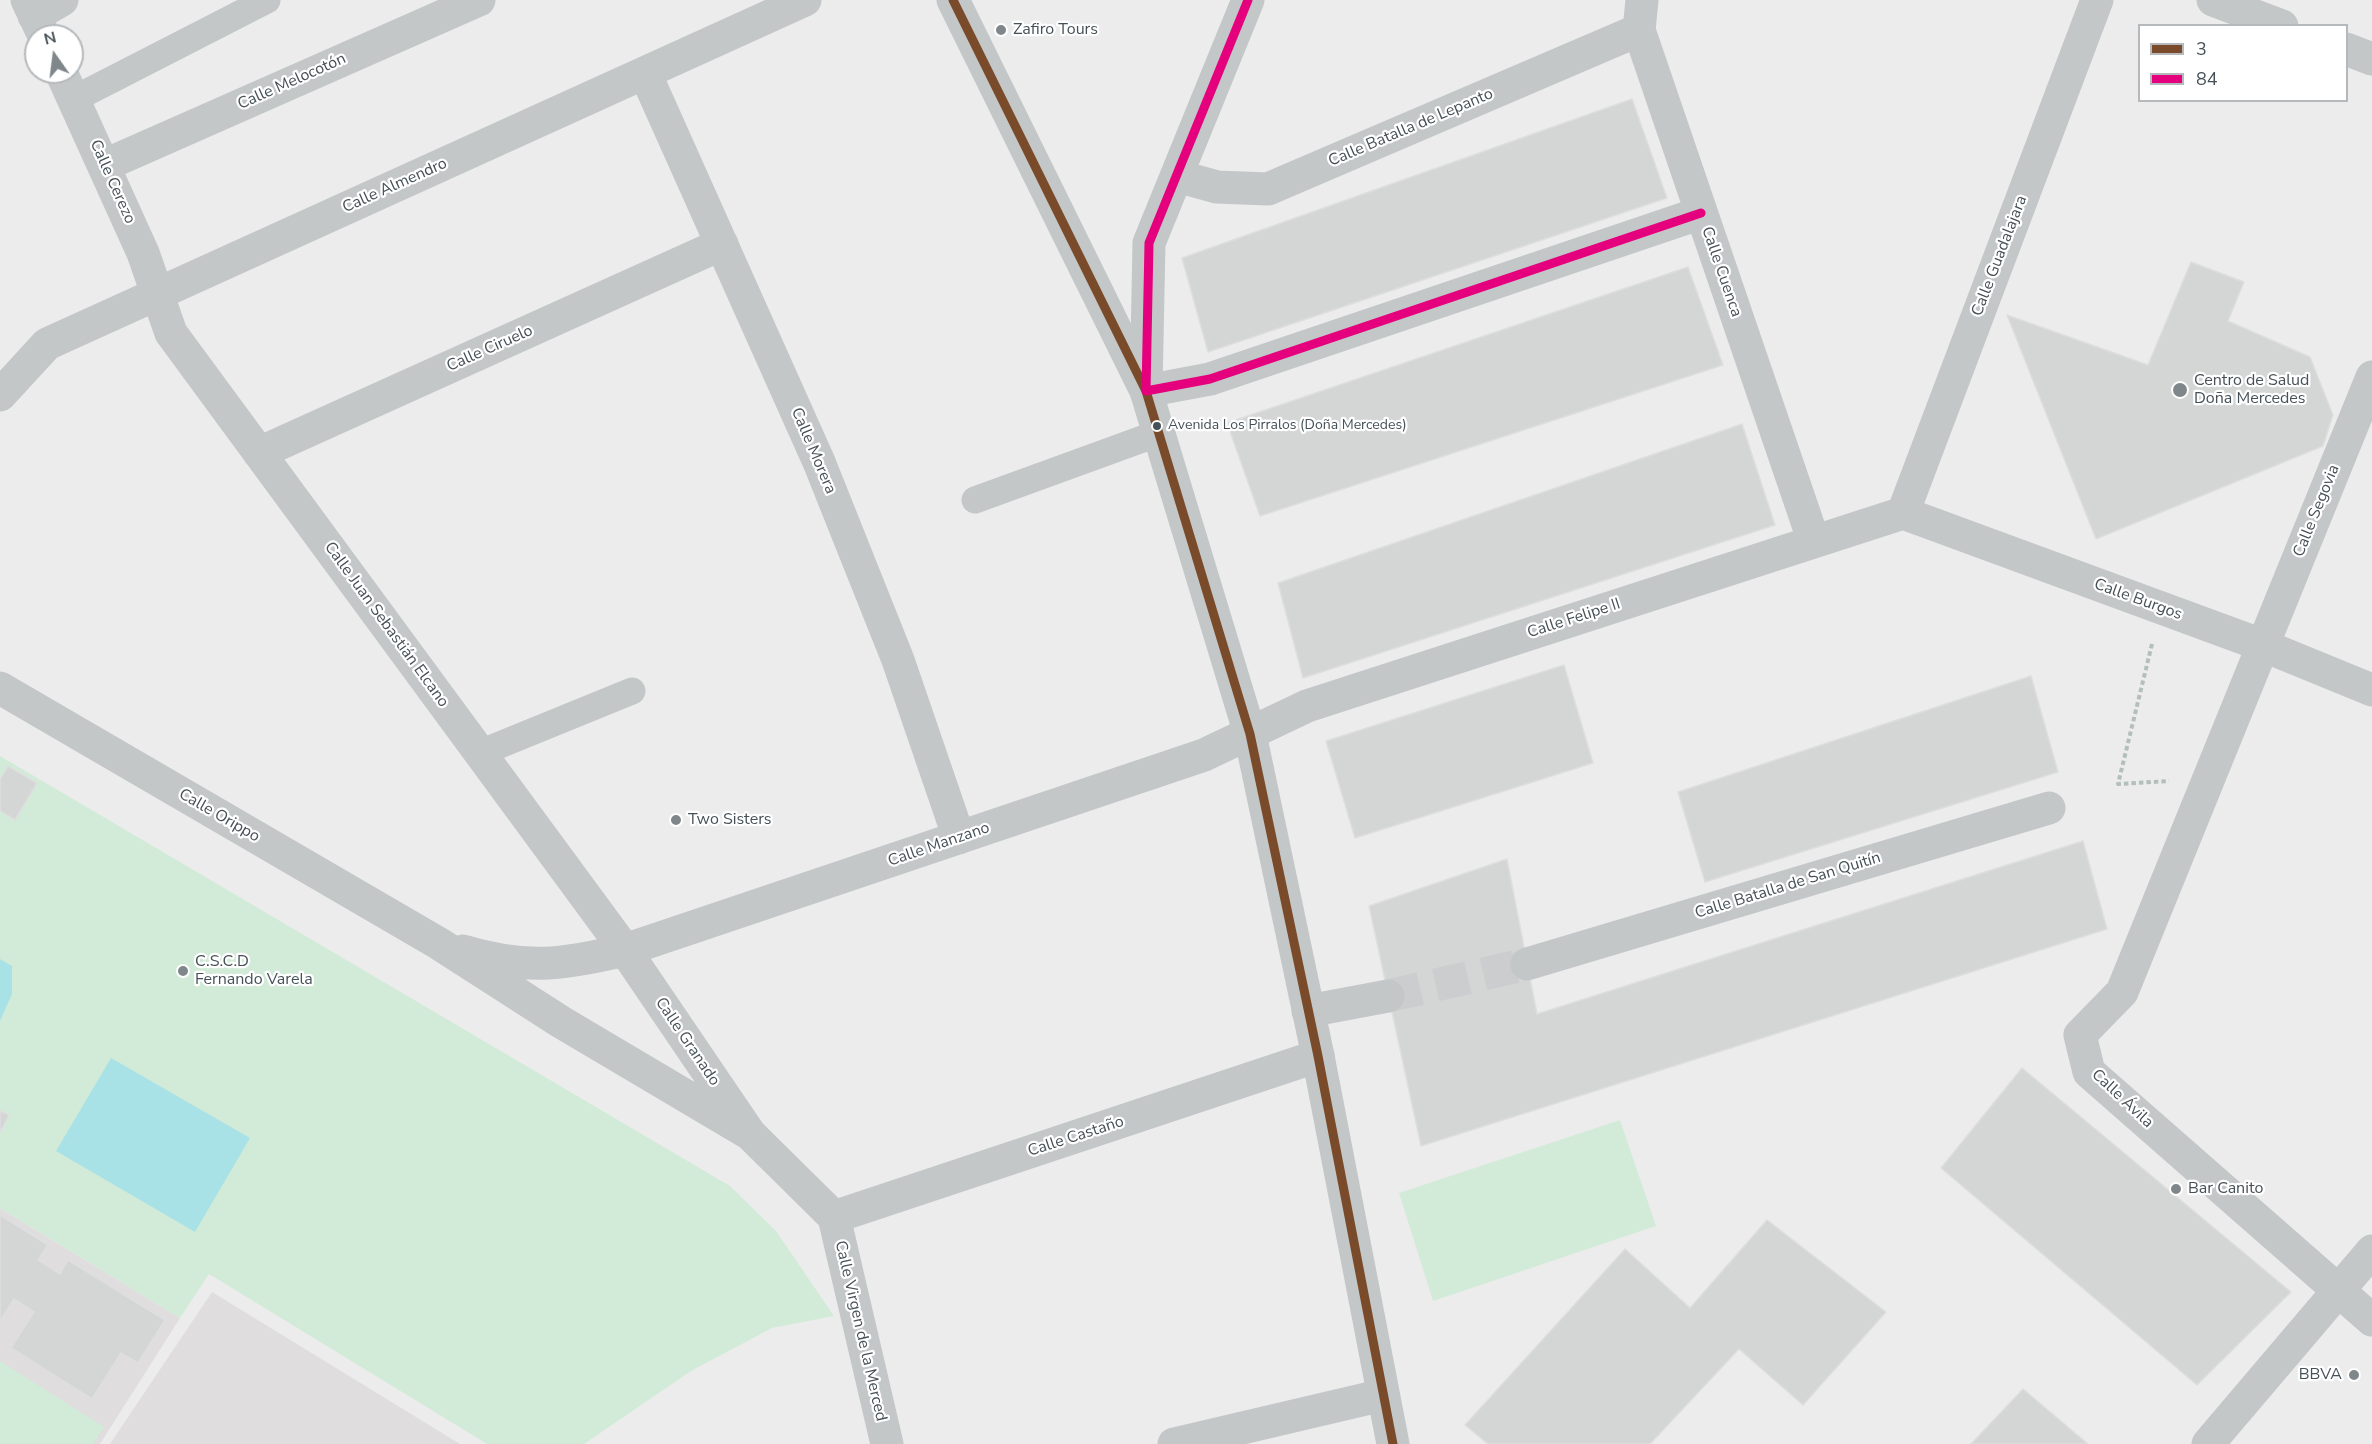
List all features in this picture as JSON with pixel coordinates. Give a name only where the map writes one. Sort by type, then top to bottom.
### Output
[{"type":"street","points":[[35,17],[62,0]]},
{"type":"street","points":[[68,86],[267,0]]},
{"type":"street","name":"Calle Melocotón","points":[[105,165],[478,0]]},
{"type":"street","name":"Calle Almendro","points":[[0,395],[47,344],[806,0]]},
{"type":"street","points":[[953,0],[1146,391],[1250,734],[1318,1056],[1393,1444]]},
{"type":"street","points":[[1146,391],[1149,243],[1248,0]]},
{"type":"street","name":"Calle Guadalajara","points":[[1903,513],[2097,0]]},
{"type":"street","points":[[2213,0],[2277,24]]},
{"type":"street","name":"Calle Batalla de Lepanto","points":[[1177,176],[1217,187],[1268,189],[1641,15]]},
{"type":"street","name":"Calle Cuenca","points":[[1641,15],[1701,213],[1814,542]]},
{"type":"street","points":[[2348,50],[2372,59]]},
{"type":"street","name":"Calle Morera","points":[[645,73],[819,462],[885,627],[959,838]]},
{"type":"street","name":"Calle Cerezo","points":[[68,86],[105,165],[142,253],[156,295]]},
{"type":"street","points":[[1146,391],[1210,380],[1701,213]]},
{"type":"street","name":"Calle Ciruelo","points":[[259,453],[722,244]]},
{"type":"street","name":"Calle Juan Sebastián Elcano","points":[[156,295],[171,333],[625,950]]},
{"type":"street","name":"Calle Segovia","points":[[2262,645],[2372,377]]},
{"type":"street","points":[[975,500],[1158,434]]},
{"type":"street","name":"Calle Felipe II","points":[[1250,734],[1307,706],[1903,513]]},
{"type":"street","name":"Calle Burgos","points":[[1903,513],[2262,645],[2372,690]]},
{"type":"street","name":"Calle Ávila","points":[[2262,645],[2122,992],[2080,1035],[2089,1072],[2372,1320]]},
{"type":"street","name":"Calle Orippo","points":[[0,688],[438,943]]},
{"type":"street","points":[[480,753],[632,691]]},
{"type":"street","name":"Calle Manzano","points":[[438,943],[516,963],[548,965],[625,950],[1204,755],[1250,734]]},
{"type":"street","name":"Calle Batalla de San Quitín","points":[[1527,964],[2049,808]]},
{"type":"street","name":"Calle Granado","points":[[438,943],[561,1022],[750,1134]]},
{"type":"street","name":"Calle Granado","points":[[625,950],[750,1134],[834,1217]]},
{"type":"street","points":[[561,1022],[552,1008],[552,994],[561,970],[572,962]]},
{"type":"street","points":[[1308,1011],[1388,996]]},
{"type":"street","name":"Calle Castaño","points":[[834,1217],[1318,1056]]},
{"type":"street","name":"Calle Virgen de la Merced","points":[[834,1217],[887,1444]]},
{"type":"street","points":[[2208,1444],[2372,1251]]},
{"type":"street","points":[[1174,1444],[1383,1395]]},
{"type":"path","points":[[2160,608],[2118,784],[2208,779]]},
{"type":"shaded area","points":[[0,1208],[180,1318],[100,1444],[0,1444]]},
{"type":"shaded area","points":[[212,1292],[460,1444],[110,1444]]},
{"type":"green space","name":"C.S.C.D Fernando Varela","points":[[0,756],[730,1186],[776,1231],[834,1316],[772,1328],[691,1371],[584,1444],[487,1444],[209,1274],[180,1318],[0,1208]]},
{"type":"green space","points":[[1620,1120],[1656,1226],[1433,1301],[1399,1193]]},
{"type":"green space","points":[[0,1361],[104,1427],[93,1444],[0,1444]]},
{"type":"water","points":[[0,959],[12,966],[12,994],[0,1021]]},
{"type":"water","points":[[111,1058],[250,1138],[195,1232],[56,1151]]},
{"type":"building","points":[[1632,99],[1667,198],[1208,352],[1182,258]]},
{"type":"building","name":"Centro de Salud Doña Mercedes","points":[[2191,262],[2244,282],[2228,321],[2310,357],[2333,415],[2323,446],[2096,539],[2007,315],[2148,365]]},
{"type":"building","points":[[1688,267],[1723,365],[1260,516],[1227,423]]},
{"type":"building","points":[[1742,424],[1775,525],[1303,678],[1278,583]]},
{"type":"building","points":[[1564,665],[1593,763],[1355,838],[1326,741]]},
{"type":"building","points":[[2031,676],[2058,772],[1705,882],[1678,792]]},
{"type":"building","points":[[8,766],[37,783],[15,820],[0,811],[0,779]]},
{"type":"building","points":[[2083,841],[2107,929],[1421,1146],[1369,906],[1507,859],[1537,1014]]},
{"type":"building","points":[[2022,1068],[2291,1292],[2197,1385],[1941,1168]]},
{"type":"building","points":[[0,1111],[9,1115],[0,1133]]},
{"type":"building","points":[[0,1215],[48,1245],[38,1260],[60,1274],[68,1260],[165,1320],[138,1363],[121,1353],[92,1399],[11,1348],[34,1312],[14,1299],[0,1321]]},
{"type":"building","points":[[1767,1220],[1886,1312],[1803,1405],[1739,1349],[1650,1444],[1488,1444],[1465,1425],[1625,1249],[1690,1308]]},
{"type":"building","points":[[2023,1389],[2088,1444],[1971,1444]]},
{"type":"tunnel","points":[[1388,996],[1527,964]]},
{"type":"transit line","name":"3","points":[[953,0],[1146,391],[1250,734],[1318,1056],[1393,1444]]},
{"type":"transit line","name":"84","points":[[1248,0],[1149,243],[1146,391],[1210,379],[1701,213]]},
{"type":"place","name":"Zafiro Tours","points":[[1001,30]]},
{"type":"place","name":"Centro de Salud Doña Mercedes","points":[[2180,390]]},
{"type":"place","name":"Avenida Los Pirralos (Doña Mercedes)","points":[[1157,426]]},
{"type":"place","name":"Two Sisters","points":[[676,820]]},
{"type":"place","name":"C.S.C.D Fernando Varela","points":[[183,971]]},
{"type":"place","name":"Bar Canito","points":[[2176,1189]]},
{"type":"place","name":"BBVA","points":[[2354,1375]]}]
